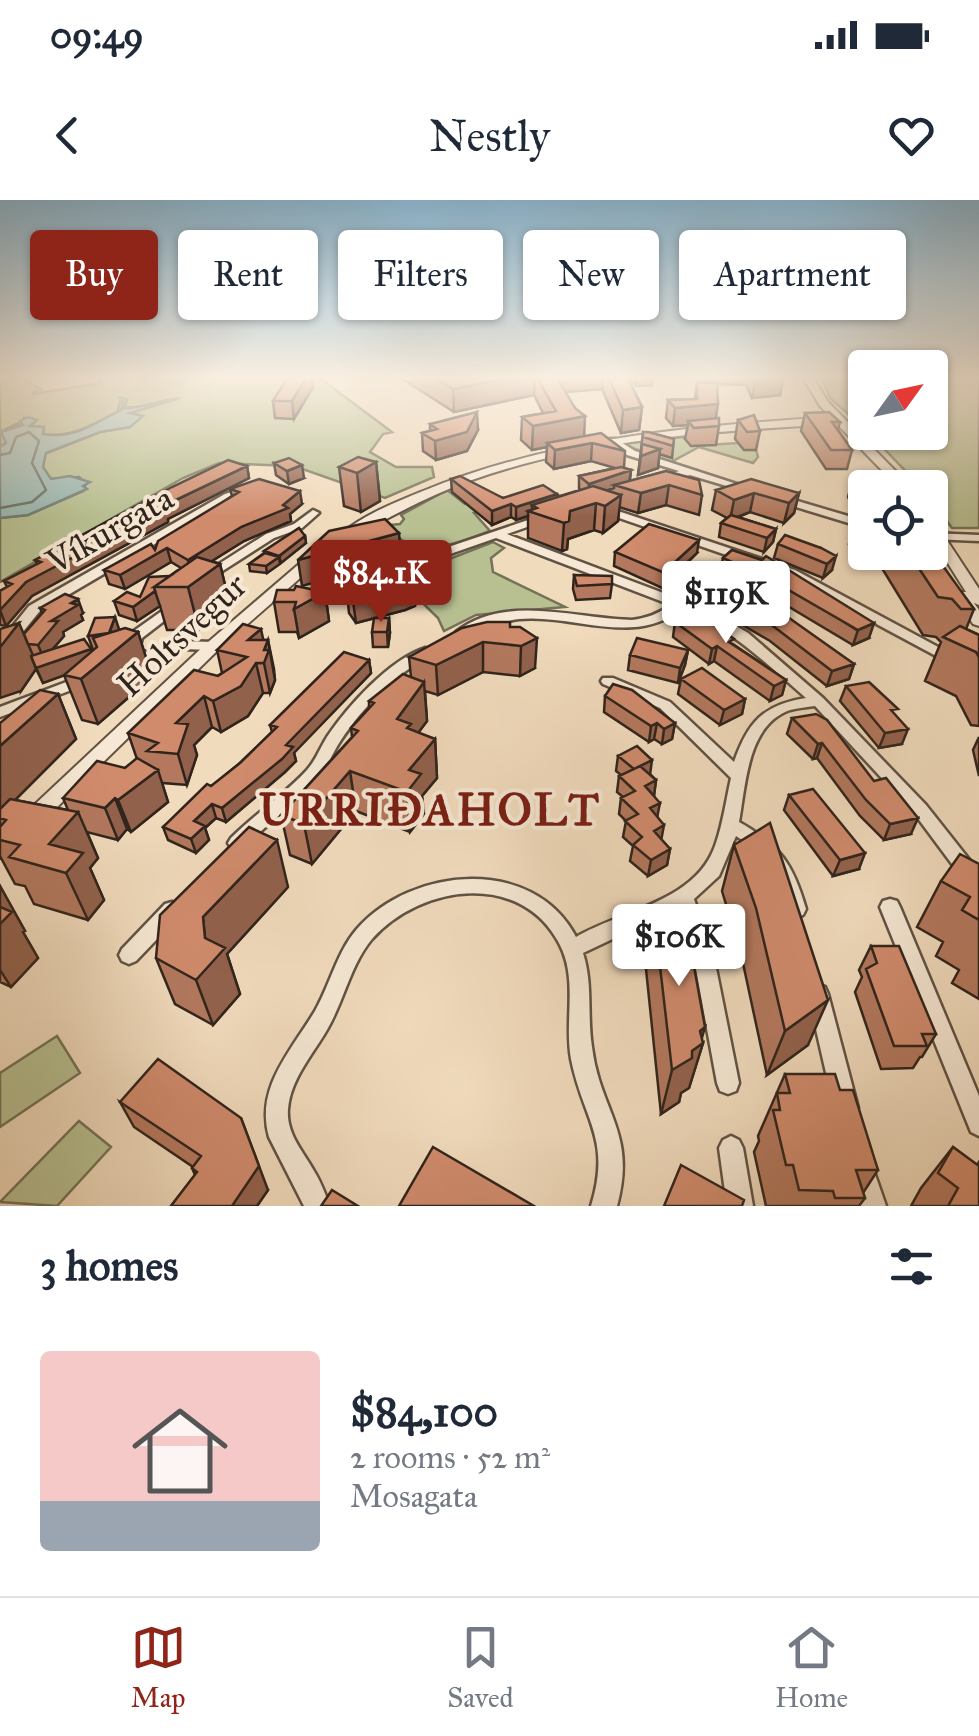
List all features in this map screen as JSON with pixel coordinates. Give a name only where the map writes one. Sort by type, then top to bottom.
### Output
[{"type":"street","name":"Holtsvegur","points":[[0,850],[213,646],[279,602],[347,534],[427,492],[510,462],[613,441],[838,423]]},
{"type":"street","points":[[838,423],[876,470]]},
{"type":"street","points":[[838,423],[887,470]]},
{"type":"street","points":[[613,441],[631,453],[848,520]]},
{"type":"street","points":[[644,486],[690,472]]},
{"type":"street","name":"Víkurgata","points":[[0,650],[36,608],[232,495],[265,484]]},
{"type":"street","points":[[606,498],[587,504],[791,572],[979,675]]},
{"type":"street","points":[[279,602],[564,511]]},
{"type":"street","points":[[137,658],[131,643],[136,636],[192,594],[201,578],[270,536],[298,526],[312,513]]},
{"type":"street","points":[[496,534],[680,604],[744,636],[818,701],[920,809],[979,886]]},
{"type":"street","points":[[948,537],[979,538]]},
{"type":"street","points":[[948,558],[979,600]]},
{"type":"street","points":[[948,566],[979,621]]},
{"type":"street","points":[[229,850],[312,774],[331,743],[405,662],[481,624],[509,617],[544,615],[635,624],[664,618],[680,604]]},
{"type":"street","points":[[120,665],[182,645],[213,646]]},
{"type":"street","points":[[0,712],[104,672]]},
{"type":"street","points":[[608,681],[665,706],[737,774]]},
{"type":"street","points":[[49,693],[51,713]]},
{"type":"street","points":[[573,948],[593,934],[683,894],[712,873],[732,826],[737,774],[750,739],[764,719],[802,701],[818,701]]},
{"type":"street","points":[[732,826],[762,843],[787,871],[801,929]]},
{"type":"street","points":[[317,1206],[310,1184],[280,1138],[276,1104],[353,952],[372,926],[397,905],[426,891],[458,885],[488,886],[518,895],[544,912],[573,948],[579,971],[583,1060],[606,1118],[612,1150],[604,1206]]},
{"type":"street","points":[[683,894],[704,958],[728,1083]]},
{"type":"street","points":[[129,955],[179,903]]},
{"type":"street","points":[[890,907],[979,1124]]},
{"type":"street","points":[[812,973],[872,1206]]},
{"type":"street","points":[[731,1148],[740,1206]]},
{"type":"green space","points":[[0,423],[23,423],[25,425],[16,427],[19,423],[2,431],[6,443],[0,447]]},
{"type":"green space","points":[[95,423],[53,435],[42,434],[43,428],[30,426]]},
{"type":"green space","points":[[131,423],[380,423],[392,432],[383,434],[370,452],[396,467],[432,467],[434,477],[385,498],[294,466],[219,463],[183,478],[0,582],[0,518],[28,515],[83,491],[86,483],[79,477],[50,479],[42,467],[44,454],[100,432],[129,427]]},
{"type":"green space","points":[[948,423],[979,423],[979,528],[952,528],[948,523],[948,470],[905,470],[885,450],[948,450]]},
{"type":"green space","points":[[683,437],[692,446],[738,443],[744,450],[756,450],[758,457],[753,463],[699,447],[669,463],[623,444]]},
{"type":"green space","points":[[447,490],[465,504],[479,501],[490,509],[474,513],[490,531],[435,547],[409,544],[398,537],[389,525],[400,524],[404,519],[401,515]]},
{"type":"green space","points":[[493,542],[504,548],[491,558],[493,572],[565,607],[476,615],[444,631],[438,618],[398,579]]},
{"type":"green space","points":[[57,1036],[80,1073],[0,1127],[0,1073]]},
{"type":"green space","points":[[79,1121],[111,1147],[57,1206],[0,1202]]},
{"type":"water","points":[[21,423],[34,423],[30,426],[44,427],[43,434],[55,435],[94,424],[135,423],[46,453],[43,467],[51,479],[70,476],[90,482],[83,486],[87,489],[28,515],[0,518],[0,447],[6,443],[1,432]]},
{"type":"building","points":[[472,423],[467,432],[435,441],[422,433],[437,429],[430,424]]},
{"type":"building","points":[[690,423],[719,423],[719,426],[694,428]]},
{"type":"building","points":[[740,423],[757,423],[760,431],[747,432]]},
{"type":"building","points":[[812,423],[833,423],[848,450],[831,450]]},
{"type":"building","points":[[643,432],[674,439],[673,446],[643,437]]},
{"type":"building","points":[[601,433],[625,451],[592,443],[555,450],[547,443]]},
{"type":"building","points":[[642,444],[660,449],[641,456]]},
{"type":"building","points":[[358,457],[376,462],[357,473],[339,467]]},
{"type":"building","points":[[289,458],[302,465],[287,471],[274,463]]},
{"type":"building","points":[[228,460],[247,466],[161,507],[165,509],[26,582],[0,610],[0,591],[12,584],[4,581],[41,562],[35,560]]},
{"type":"building","points":[[621,467],[631,470],[589,484],[579,476]]},
{"type":"building","points":[[666,471],[699,480],[702,495],[669,485],[641,493],[614,485]]},
{"type":"building","points":[[460,476],[503,498],[543,485],[557,494],[492,511],[451,479]]},
{"type":"building","points":[[259,479],[300,491],[283,505],[288,508],[241,527],[188,560],[167,548],[120,575],[104,570],[151,544],[155,550],[158,541],[239,492],[230,489]]},
{"type":"building","points":[[751,479],[799,493],[789,503],[754,493],[734,500],[716,490]]},
{"type":"building","points":[[593,486],[621,495],[605,506],[596,503],[570,511],[569,521],[564,523],[528,511],[537,508],[532,505]]},
{"type":"building","points":[[731,515],[776,529],[767,538],[721,523]]},
{"type":"building","points":[[385,519],[399,533],[298,560],[329,531]]},
{"type":"building","points":[[649,524],[699,540],[675,562],[686,566],[674,577],[615,552]]},
{"type":"building","points":[[299,528],[305,536],[279,556],[264,551]]},
{"type":"building","points":[[785,535],[836,556],[827,564],[778,544]]},
{"type":"building","points":[[732,550],[762,560],[766,556],[874,623],[858,630],[778,584],[758,596],[854,664],[832,671],[773,626],[710,589],[745,568],[723,558]]},
{"type":"building","points":[[265,553],[279,557],[266,566],[249,564]]},
{"type":"building","points":[[197,557],[220,564],[188,587],[154,587]]},
{"type":"building","points":[[414,564],[413,578],[403,582],[352,594],[346,584],[395,572],[396,565]]},
{"type":"building","points":[[920,570],[946,570],[974,609],[961,609],[952,599],[938,597]]},
{"type":"building","points":[[574,575],[612,576],[612,584],[577,586]]},
{"type":"building","points":[[170,576],[133,607],[114,601],[127,592],[140,597],[149,577]]},
{"type":"building","points":[[296,586],[325,592],[294,609],[296,602],[274,602],[277,590],[294,590]]},
{"type":"building","points":[[65,594],[78,599],[71,603],[78,605],[51,621],[58,621],[38,645],[28,644],[24,634],[45,610],[40,608]]},
{"type":"building","points":[[698,613],[734,639],[729,642],[786,680],[774,686],[675,622]]},
{"type":"building","points":[[115,617],[109,633],[88,636],[95,618]]},
{"type":"building","points":[[374,618],[389,618],[387,632],[372,632]]},
{"type":"building","points":[[510,622],[510,627],[520,627],[537,638],[521,646],[483,642],[436,665],[409,657],[462,628]]},
{"type":"building","points":[[19,623],[1,646],[0,647],[0,629]]},
{"type":"building","points":[[243,624],[261,629],[248,640],[268,640],[264,663],[256,663],[241,686],[213,701],[204,696],[176,723],[188,724],[178,754],[147,751],[158,743],[128,733],[194,670],[218,676],[247,657],[217,650]]},
{"type":"building","points":[[960,626],[979,635],[979,657],[943,637]]},
{"type":"building","points":[[125,628],[138,632],[81,679],[64,675],[97,647],[93,638]]},
{"type":"building","points":[[637,638],[688,650],[680,668],[630,655]]},
{"type":"building","points":[[84,639],[91,649],[36,668],[31,656]]},
{"type":"building","points":[[344,652],[369,660],[286,745],[293,747],[282,759],[222,808],[212,804],[194,821],[205,826],[191,839],[163,827],[207,784],[211,786],[240,763],[277,727],[270,725]]},
{"type":"building","points":[[702,668],[745,699],[724,710],[681,679]]},
{"type":"building","points":[[403,674],[424,682],[397,719],[411,724],[407,728],[435,739],[409,770],[421,774],[407,792],[350,771],[304,824],[281,815],[358,731],[351,728],[374,703],[369,701]]},
{"type":"building","points":[[869,682],[898,709],[891,710],[908,729],[885,733],[846,686]]},
{"type":"building","points":[[613,684],[632,690],[675,723],[664,729],[657,723],[651,726],[605,696]]},
{"type":"building","points":[[40,690],[58,694],[0,746],[0,723]]},
{"type":"building","points":[[816,714],[827,720],[874,781],[886,778],[918,818],[890,824],[866,800],[822,743],[818,744],[792,718]]},
{"type":"building","points":[[637,746],[652,760],[634,769],[618,756]]},
{"type":"building","points":[[137,758],[158,770],[105,808],[63,798],[97,761],[125,768]]},
{"type":"building","points":[[640,766],[656,780],[645,786],[660,803],[650,808],[664,825],[654,831],[670,849],[651,860],[633,845],[642,837],[625,821],[638,814],[621,798],[635,791],[619,776]]},
{"type":"building","points":[[813,789],[865,853],[840,860],[789,795]]},
{"type":"building","points":[[10,799],[78,812],[49,844],[83,853],[66,873],[9,857],[20,845],[0,840],[0,827],[6,820],[0,818],[0,809]]},
{"type":"building","points":[[770,823],[828,1000],[785,1031],[756,908],[734,845]]},
{"type":"building","points":[[249,827],[277,840],[203,917],[205,938],[225,948],[196,980],[156,958],[160,915]]},
{"type":"building","points":[[960,854],[979,864],[979,920],[962,910],[970,897],[941,881]]},
{"type":"building","points":[[0,907],[12,912],[0,924]]},
{"type":"building","points":[[684,912],[705,1027],[700,1031],[703,1043],[692,1051],[692,1058],[672,1070],[655,923],[671,913],[672,919]]},
{"type":"building","points":[[871,946],[899,946],[936,1034],[922,1034],[927,1046],[894,1046],[866,969],[877,963]]},
{"type":"building","points":[[158,1059],[241,1118],[259,1166],[232,1206],[171,1206],[197,1172],[192,1168],[201,1156],[120,1102]]},
{"type":"building","points":[[785,1074],[835,1074],[840,1090],[853,1090],[878,1170],[856,1170],[865,1198],[835,1198],[833,1191],[799,1190],[793,1165],[786,1165],[773,1110],[780,1110],[777,1093],[790,1093]]},
{"type":"building","points":[[433,1147],[534,1206],[399,1206]]},
{"type":"building","points":[[953,1147],[979,1166],[979,1206],[948,1206],[958,1188],[938,1173]]},
{"type":"building","points":[[681,1165],[744,1200],[742,1206],[664,1206]]},
{"type":"building","points":[[332,1190],[358,1206],[321,1206]]},
{"type":"district","name":"URRIÐAHOLT","points":[[430,809]]}]
